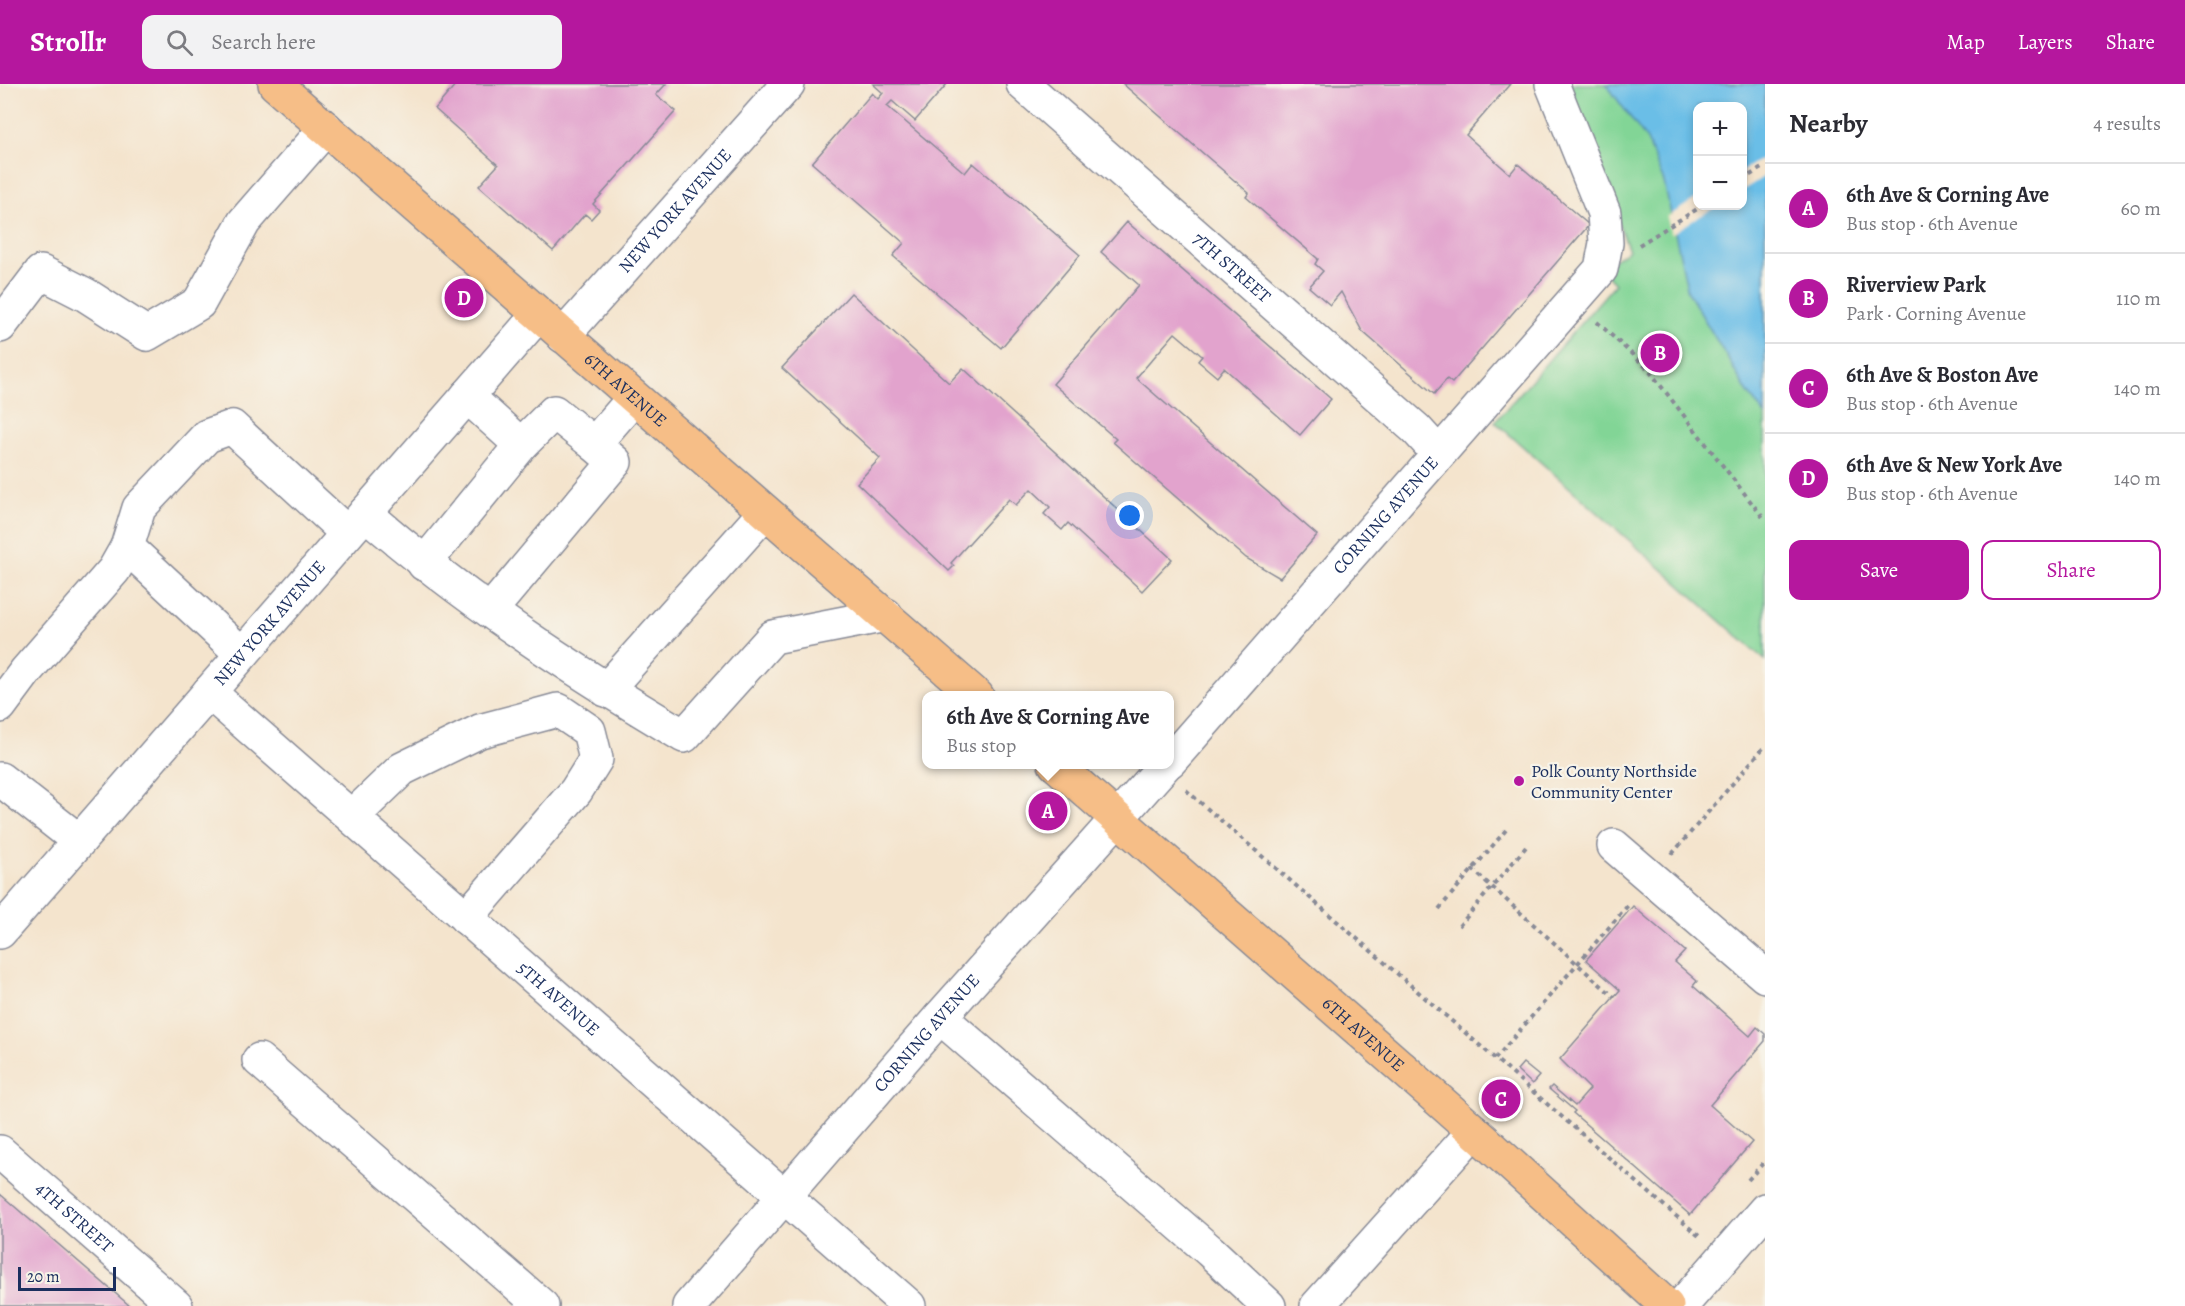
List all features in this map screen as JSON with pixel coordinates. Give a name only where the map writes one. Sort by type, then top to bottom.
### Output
[{"type":"main road","name":"6TH AVENUE","points":[[275,84],[970,691]]},
{"type":"main road","name":"6TH AVENUE","points":[[1060,769],[1474,1131],[1667,1306]]},
{"type":"street","name":"NEW YORK AVENUE","points":[[563,336],[788,84]]},
{"type":"street","name":"7TH STREET","points":[[1023,84],[1407,421],[1438,453]]},
{"type":"street","name":"CORNING AVENUE","points":[[1174,756],[1601,269],[1606,243],[1604,213],[1552,84]]},
{"type":"street","points":[[0,326],[41,273],[86,295],[147,334],[199,303],[244,222],[326,128]]},
{"type":"street","name":"NEW YORK AVENUE","points":[[0,932],[538,315]]},
{"type":"street","points":[[467,396],[521,445]]},
{"type":"street","points":[[594,444],[634,398]]},
{"type":"street","points":[[424,564],[521,445],[554,412],[615,462],[490,611]]},
{"type":"street","points":[[0,706],[26,670],[114,570],[127,547],[139,508],[207,436],[232,428],[356,523],[424,564],[580,675],[684,736],[773,637],[886,615]]},
{"type":"street","points":[[606,690],[765,512]]},
{"type":"street","points":[[127,547],[242,654]]},
{"type":"street","name":"5TH AVENUE","points":[[209,692],[909,1306]]},
{"type":"street","points":[[352,817],[402,769],[480,730],[558,710],[589,731],[596,759],[576,791],[466,918]]},
{"type":"street","name":"CORNING AVENUE","points":[[689,1306],[940,1017],[1117,819],[1176,777]]},
{"type":"street","points":[[0,779],[79,841]]},
{"type":"street","points":[[1614,846],[1765,976]]},
{"type":"street","points":[[940,1017],[1210,1251],[1269,1306]]},
{"type":"street","points":[[259,1060],[543,1306]]},
{"type":"street","points":[[1317,1306],[1474,1131]]},
{"type":"street","name":"4TH STREET","points":[[0,1152],[176,1306]]},
{"type":"street","points":[[1681,1306],[1765,1210]]},
{"type":"path","points":[[1747,177],[1765,166]]},
{"type":"path","points":[[1629,250],[1695,210]]},
{"type":"path","points":[[1596,321],[1647,368],[1765,520]]},
{"type":"path","points":[[1176,777],[1699,1236]]},
{"type":"path","points":[[1439,909],[1506,830]]},
{"type":"path","points":[[1459,926],[1526,847]]},
{"type":"path","points":[[1472,869],[1614,997]]},
{"type":"green space","points":[[1565,84],[1765,84],[1765,660],[1495,422],[1615,284],[1601,269],[1629,250]]},
{"type":"water","points":[[1606,84],[1765,84],[1765,415],[1748,393],[1688,292],[1664,182],[1647,140]]},
{"type":"pier","points":[[1765,156],[1765,176],[1747,187],[1747,167]]},
{"type":"pier","points":[[1693,201],[1693,210],[1710,210],[1671,234],[1667,217]]},
{"type":"building","points":[[456,84],[666,84],[656,95],[676,111],[593,204],[599,210],[591,219],[585,214],[553,251],[479,186],[498,165],[435,109]]},
{"type":"building","points":[[873,84],[947,84],[915,121],[892,101],[887,106],[965,173],[973,163],[1080,255],[1001,348],[893,256],[904,243],[812,163],[872,93],[878,99],[883,93]]},
{"type":"building","points":[[1123,84],[1510,84],[1466,135],[1510,174],[1518,164],[1589,225],[1452,383],[1447,379],[1434,394],[1362,331],[1341,292],[1330,305],[1309,287],[1323,271],[1315,264],[1318,259],[1246,197],[1249,193]]},
{"type":"building","points":[[1127,222],[1331,399],[1300,435],[1224,368],[1217,377],[1198,361],[1202,356],[1175,333],[1136,378],[1317,535],[1280,578],[1246,558],[1113,442],[1116,439],[1053,384],[1139,285],[1101,252]]},
{"type":"building","points":[[851,293],[949,383],[963,368],[1172,559],[1142,591],[1068,523],[1062,530],[1044,514],[1050,507],[1031,489],[1016,505],[1009,499],[951,563],[954,566],[949,571],[857,483],[880,458],[782,368]]},
{"type":"building","points":[[1633,906],[1685,951],[1675,962],[1697,981],[1693,986],[1750,1036],[1757,1027],[1765,1034],[1765,1041],[1710,1105],[1752,1142],[1690,1215],[1573,1113],[1575,1111],[1549,1089],[1552,1086],[1575,1106],[1590,1089],[1560,1059],[1620,990],[1586,960]]},
{"type":"building","points":[[1523,1063],[1539,1076],[1532,1084],[1517,1070]]},
{"type":"building","points":[[0,1194],[130,1306],[0,1306]]},
{"type":"place","name":"6th Ave & New York Ave","points":[[464,298]]},
{"type":"place","name":"Riverview Park","points":[[1660,353]]},
{"type":"place","name":"Polk County Northside Community Center","points":[[1519,781]]},
{"type":"place","name":"6th Ave & Corning Ave","points":[[1048,811]]},
{"type":"place","name":"6th Ave & Boston Ave","points":[[1501,1099]]}]
